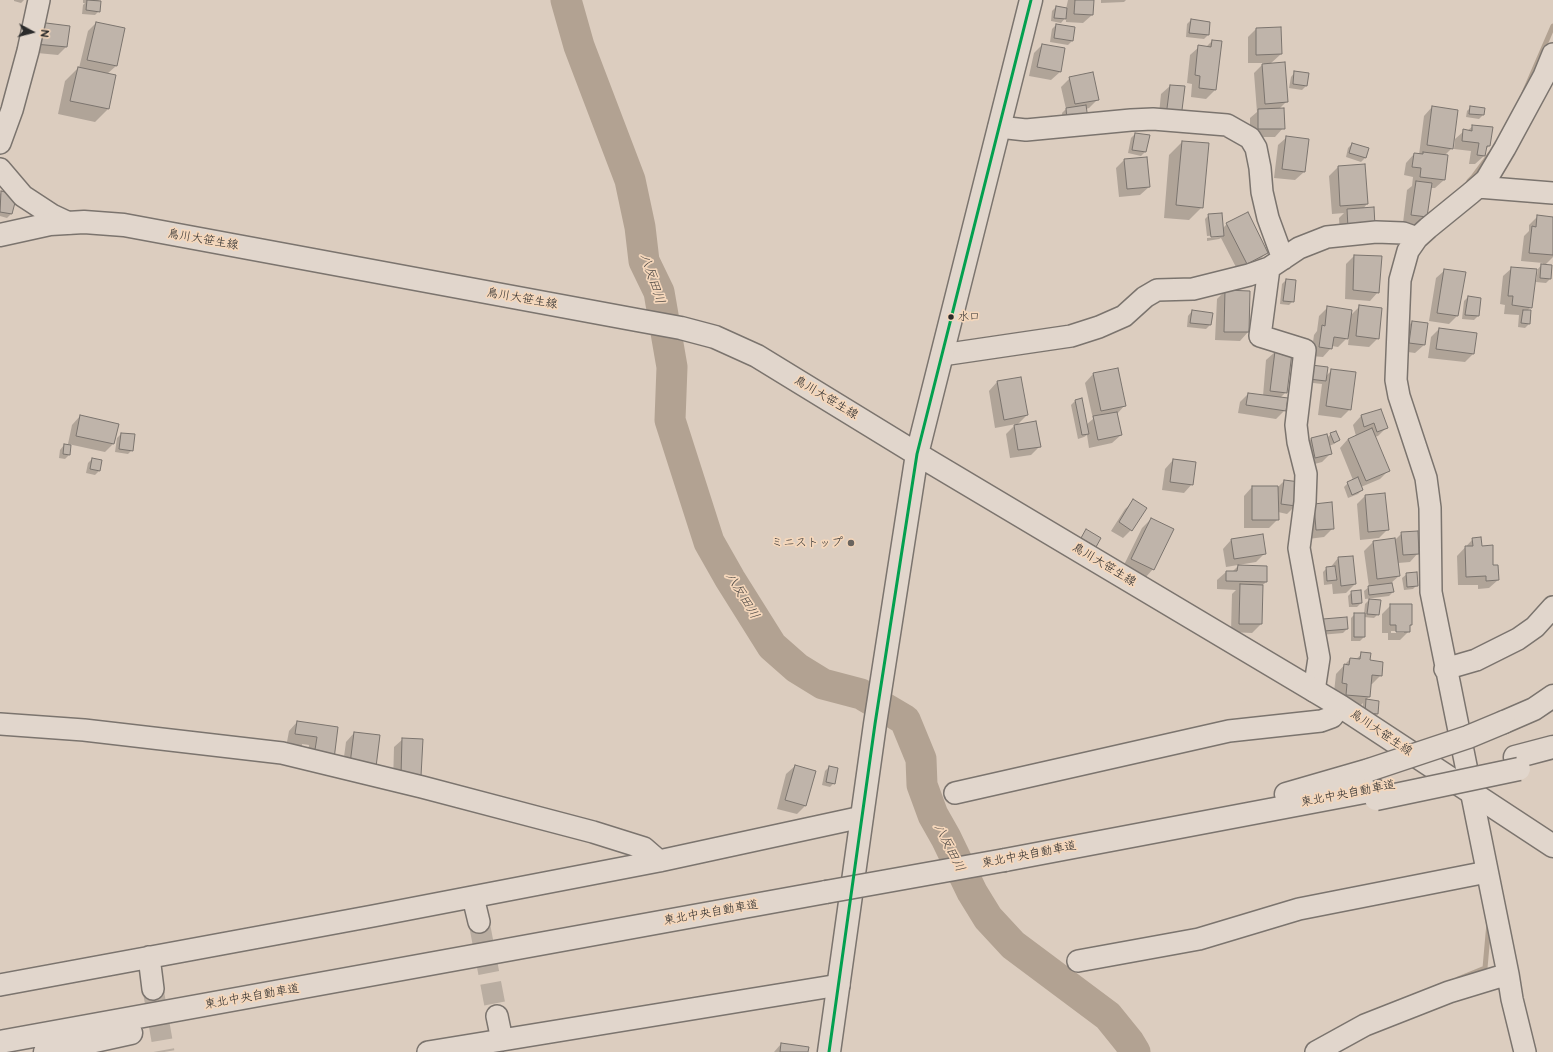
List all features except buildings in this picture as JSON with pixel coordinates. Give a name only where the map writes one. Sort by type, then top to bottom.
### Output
[{"type":"main road","points":[[829,1052],[875,724],[917,454],[1031,0]]},
{"type":"main road","name":"鳥川大笹生線","points":[[0,235],[50,224],[84,222],[124,225],[681,328],[715,337],[757,356],[917,454],[1340,706],[1553,846]]},
{"type":"main road","points":[[1154,831],[1244,823],[1374,786],[1468,737],[1534,709],[1553,696]]},
{"type":"main road","name":"東北中央自動車道","points":[[1374,786],[1517,763],[1553,747]]},
{"type":"main road","points":[[1517,763],[1553,763]]},
{"type":"main road","points":[[1154,831],[1374,786]]},
{"type":"main road","name":"東北中央自動車道","points":[[0,1042],[1005,860],[1154,831]]},
{"type":"main road","name":"東北中央自動車道","points":[[45,1052],[503,951]]},
{"type":"street","points":[[0,143],[12,110],[39,0]]},
{"type":"street","points":[[942,355],[1071,336],[1099,327],[1124,316],[1145,297],[1157,290],[1193,289],[1249,275],[1276,263],[1299,248],[1327,238],[1376,232],[1411,236],[1456,205],[1486,180],[1544,76],[1553,54]]},
{"type":"street","points":[[999,127],[1026,130],[1138,120],[1227,125],[1250,138],[1256,148],[1260,168],[1262,192],[1276,263],[1260,336],[1305,350],[1296,425],[1306,474],[1305,502],[1298,548],[1319,658],[1314,691]]},
{"type":"street","points":[[0,169],[23,196],[52,215],[69,223]]},
{"type":"street","points":[[1478,187],[1553,193]]},
{"type":"street","points":[[1411,236],[1400,280],[1396,380],[1399,396],[1426,478],[1430,508],[1431,592],[1445,669],[1472,794],[1512,999],[1525,1052]]},
{"type":"street","points":[[1445,669],[1476,660],[1518,639],[1535,627],[1553,607]]},
{"type":"street","points":[[955,793],[1229,731],[1321,721],[1332,717],[1340,706]]},
{"type":"street","points":[[0,724],[84,730],[282,753],[422,787],[593,832],[644,848],[659,861]]},
{"type":"street","points":[[0,984],[473,897],[659,861],[862,817]]},
{"type":"street","points":[[1078,961],[1200,939],[1299,909],[1487,872]]},
{"type":"street","points":[[473,897],[479,922]]},
{"type":"street","points":[[149,957],[153,989]]},
{"type":"street","points":[[1316,1052],[1365,1025],[1449,992],[1508,974]]},
{"type":"street","points":[[428,1052],[839,985]]},
{"type":"street","points":[[498,1016],[502,1040]]},
{"type":"waterway","name":"八反田川","points":[[566,0],[579,46],[630,180],[640,227],[644,261],[659,292],[672,367],[670,420],[709,542],[730,579],[772,646],[797,668],[823,684],[861,694],[905,720],[921,759],[922,785],[933,815],[946,838],[972,892],[988,918],[1013,945],[1108,1016],[1129,1042],[1135,1052]]},
{"type":"waterway","points":[[1524,93],[1553,26]]},
{"type":"waterway","points":[[1469,181],[1490,154]]},
{"type":"waterway","points":[[1458,979],[1485,968],[1489,923]]},
{"type":"tunnel","points":[[479,922],[497,1016]]},
{"type":"tunnel","points":[[153,989],[164,1052]]},
{"type":"transit line","points":[[829,1052],[875,724],[917,454],[1031,0]]},
{"type":"place","name":"水口","points":[[951,317]]},
{"type":"place","name":"ミニストップ","points":[[851,543]]}]
